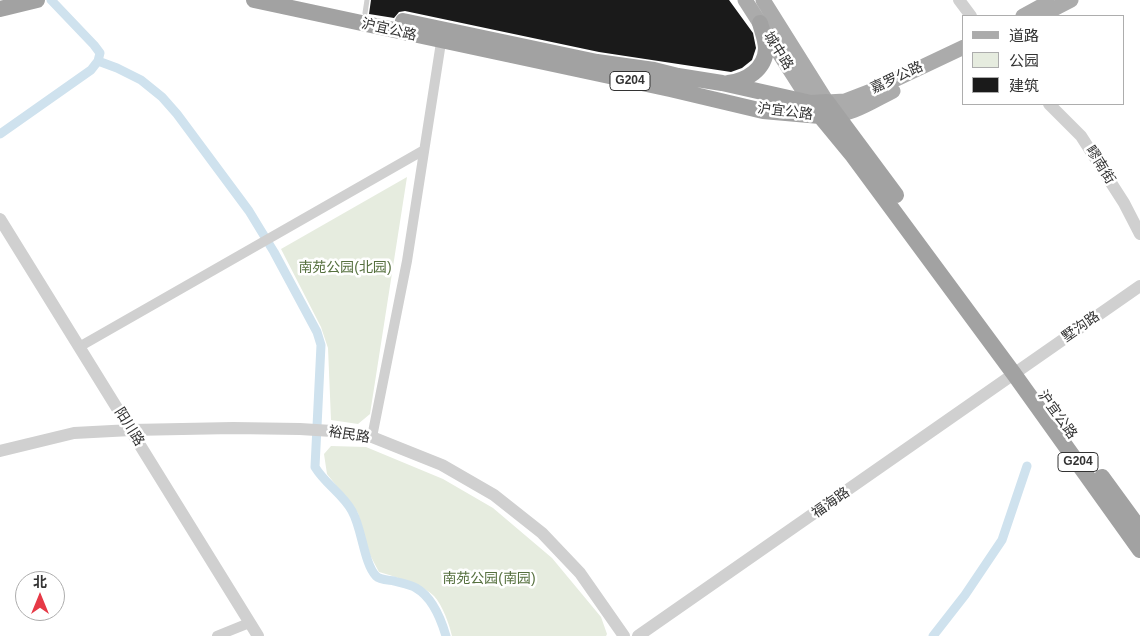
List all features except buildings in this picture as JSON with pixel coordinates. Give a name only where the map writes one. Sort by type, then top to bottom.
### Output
[{"type":"highway","name":"沪宜公路","points":[[254,0],[442,36],[654,70],[722,83],[819,107],[838,116],[1019,371],[1140,550]]},
{"type":"highway","name":"沪宜公路","points":[[305,0],[366,7],[442,36],[763,111],[819,107]]},
{"type":"highway","points":[[0,9],[33,1]]},
{"type":"highway","points":[[722,83],[739,82],[748,78],[762,62],[766,52],[766,42],[760,23]]},
{"type":"highway","name":"沪宜公路","points":[[819,107],[853,156],[1140,529]]},
{"type":"main road","name":"城中路","points":[[745,0],[819,107]]},
{"type":"main road","name":"城中路","points":[[763,0],[819,107]]},
{"type":"main road","points":[[1025,15],[1053,0]]},
{"type":"main road","points":[[1042,15],[1071,0]]},
{"type":"main road","name":"嘉罗公路","points":[[819,107],[845,101],[871,91],[962,48]]},
{"type":"main road","points":[[838,116],[852,112],[962,56]]},
{"type":"street","points":[[959,0],[970,15]]},
{"type":"street","points":[[372,437],[407,261],[442,36]]},
{"type":"street","name":"疁南街","points":[[1050,105],[1081,136],[1124,203],[1140,234]]},
{"type":"street","points":[[79,347],[424,150]]},
{"type":"street","name":"阳川路","points":[[0,220],[258,636]]},
{"type":"street","name":"墅沟路","points":[[1019,371],[1140,286]]},
{"type":"street","name":"福海路","points":[[638,636],[1019,371]]},
{"type":"street","name":"裕民路","points":[[0,451],[74,433],[131,430],[300,429],[332,431],[372,437],[442,465],[494,496],[542,533],[580,573],[624,636]]},
{"type":"street","points":[[217,636],[249,623]]},
{"type":"green space","name":"南苑公园(北园)","points":[[407,177],[370,414],[358,424],[331,420],[328,348],[321,327],[281,249]]},
{"type":"green space","name":"南苑公园(南园)","points":[[331,446],[366,447],[443,479],[493,508],[552,558],[601,617],[606,636],[452,636],[443,610],[430,592],[379,572],[370,555],[358,513],[327,474],[324,454]]},
{"type":"waterway","points":[[0,134],[91,70],[98,61],[100,53],[94,45],[51,0]]},
{"type":"waterway","points":[[98,61],[141,80],[162,97],[177,114],[249,211],[274,252],[317,332],[321,345],[315,467],[344,499],[352,511],[366,555],[376,576],[411,586],[422,592],[435,609],[446,636]]},
{"type":"waterway","points":[[933,636],[965,595],[1002,540],[1027,466]]}]
